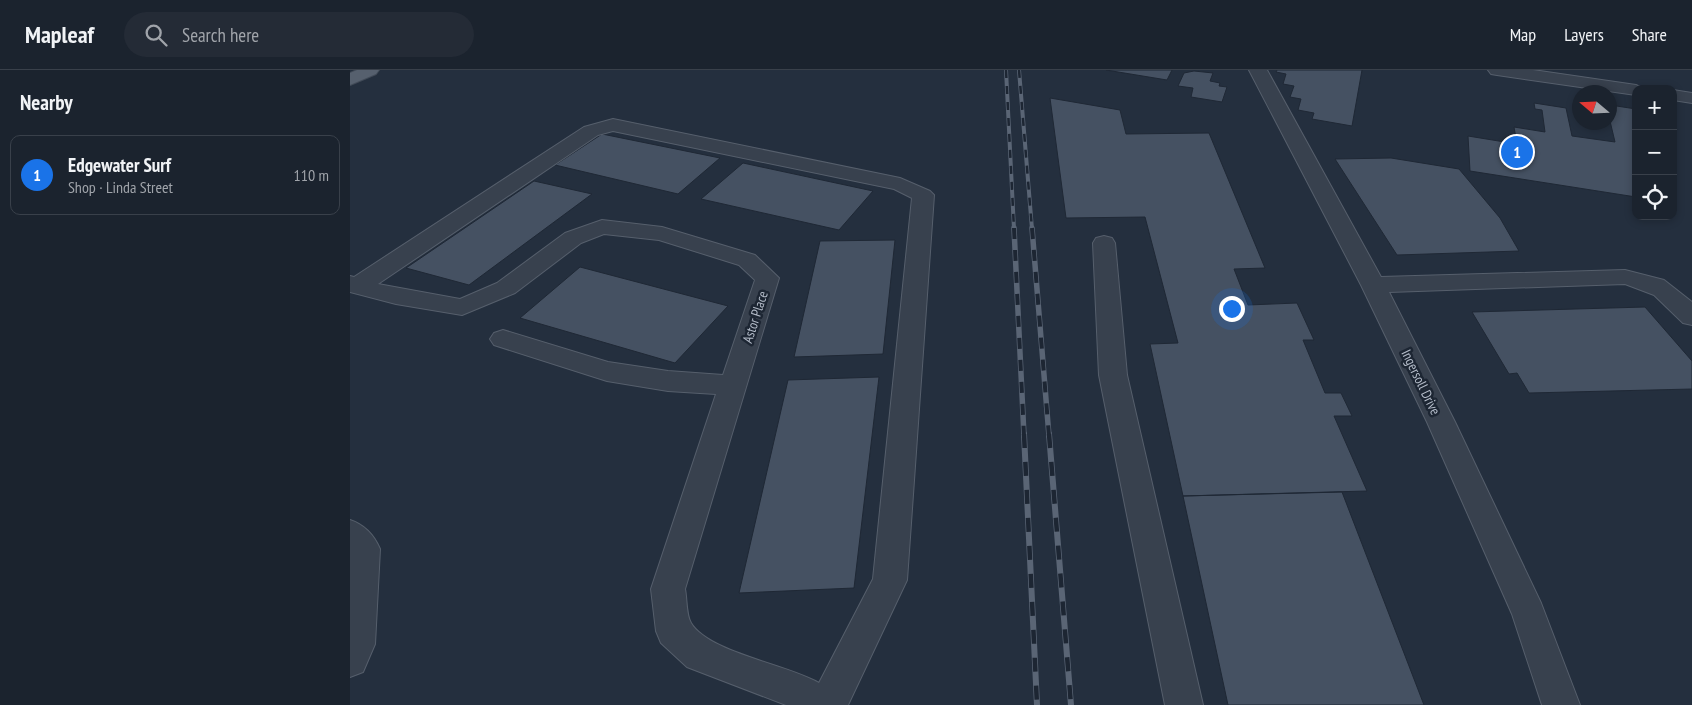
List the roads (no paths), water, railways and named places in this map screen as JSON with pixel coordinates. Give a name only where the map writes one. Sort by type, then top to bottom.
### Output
[{"type":"main road","points":[[350,80],[370,70]]},
{"type":"street","name":"Ingersoll Drive","points":[[1258,70],[1373,285],[1445,431],[1529,614],[1561,705]]},
{"type":"street","points":[[1498,70],[1639,80]]},
{"type":"street","points":[[1677,96],[1692,98]]},
{"type":"street","points":[[354,285],[592,131],[613,125],[900,184],[923,195],[890,580],[828,705]]},
{"type":"street","name":"Astor Place","points":[[354,285],[396,296],[462,306],[506,288],[573,238],[602,226],[662,234],[748,260],[767,278],[668,589],[674,631],[700,655],[796,690],[820,705]]},
{"type":"street","points":[[1104,243],[1113,375],[1184,705]]},
{"type":"street","points":[[1373,285],[1625,277],[1651,282],[1672,295],[1692,317]]},
{"type":"street","points":[[503,339],[607,370],[668,381],[733,385]]},
{"type":"street","points":[[350,534],[364,549],[357,644],[350,660]]},
{"type":"railway","points":[[1006,70],[1014,229]]},
{"type":"railway","points":[[1019,70],[1032,229]]},
{"type":"railway","points":[[1014,228],[1024,436]]},
{"type":"railway","points":[[1032,228],[1049,436]]},
{"type":"railway","points":[[1024,434],[1037,705]]},
{"type":"railway","points":[[1049,434],[1071,705]]},
{"type":"place","name":"Edgewater Surf","points":[[1517,152]]}]
